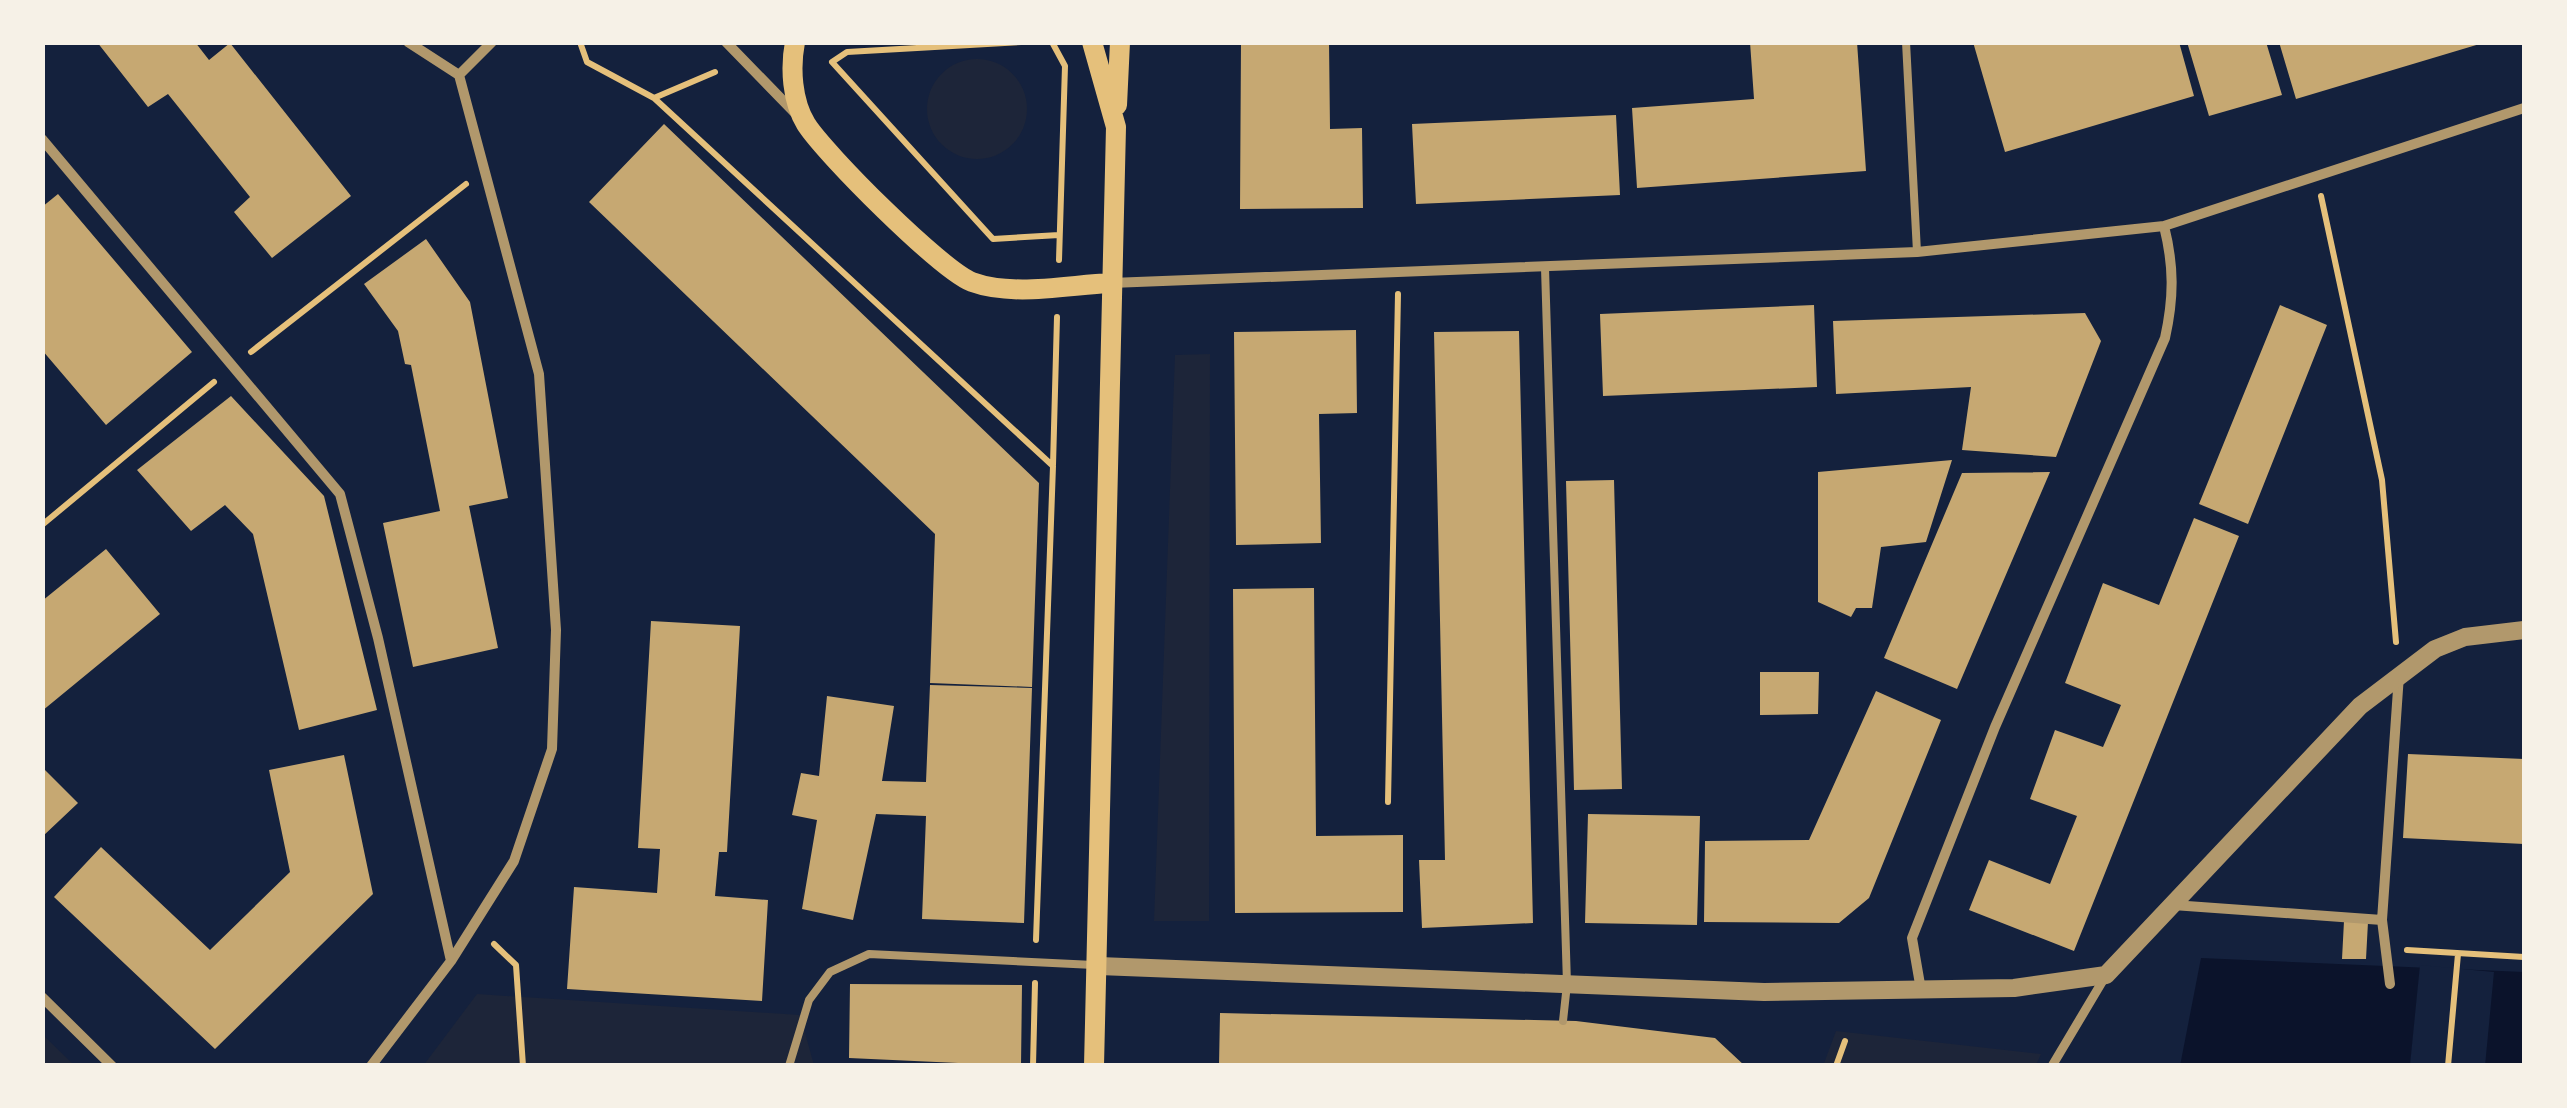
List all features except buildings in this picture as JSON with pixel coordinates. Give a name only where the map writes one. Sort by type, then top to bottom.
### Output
[{"type":"main road","points":[[795,42],[792,82],[806,124],[931,255],[972,282],[1011,288],[1110,283]]},
{"type":"main road","points":[[1092,42],[1116,127]]},
{"type":"main road","points":[[1094,1066],[1110,283],[1120,42]]},
{"type":"street","points":[[370,1066],[451,961],[514,861],[552,749],[556,630],[539,374],[459,75],[408,42]]},
{"type":"street","points":[[459,75],[492,42]]},
{"type":"street","points":[[726,42],[806,124]]},
{"type":"street","points":[[1110,283],[1918,252],[2164,226],[2524,108]]},
{"type":"street","points":[[42,139],[340,494],[378,638],[451,961]]},
{"type":"street","points":[[1922,992],[1912,938],[1994,727],[2165,338],[2174,300],[2173,262],[2164,226]]},
{"type":"street","points":[[2052,1066],[2106,974],[2360,706],[2435,649],[2465,637],[2524,630]]},
{"type":"street","points":[[2390,984],[2382,920],[2399,674]]},
{"type":"street","points":[[2172,904],[2382,920]]},
{"type":"street","points":[[1099,966],[1566,984],[1922,992],[2014,988],[2106,974]]},
{"type":"street","points":[[42,996],[112,1066]]},
{"type":"lane","points":[[1906,42],[1918,252]]},
{"type":"lane","points":[[1544,268],[1566,984],[1562,1021]]},
{"type":"lane","points":[[789,1066],[809,1000],[830,972],[869,954],[1099,966]]},
{"type":"path","points":[[580,42],[588,62],[654,98],[1053,466]]},
{"type":"path","points":[[1020,42],[846,52],[832,62],[993,239],[1059,235]]},
{"type":"path","points":[[1052,42],[1065,66],[1059,262]]},
{"type":"path","points":[[654,98],[716,72]]},
{"type":"path","points":[[42,525],[232,367],[486,169]]},
{"type":"path","points":[[2317,176],[2382,480],[2399,674]]},
{"type":"path","points":[[1388,802],[1398,273]]},
{"type":"path","points":[[1033,1066],[1057,317]]},
{"type":"path","points":[[494,944],[516,964],[524,1066]]},
{"type":"path","points":[[2386,949],[2524,957]]},
{"type":"path","points":[[2448,1066],[2458,954]]},
{"type":"path","points":[[1836,1066],[1845,1042]]},
{"type":"shaded area","points":[[977,59],[1005,67],[1019,81],[1027,109],[1019,137],[1005,151],[977,159],[949,151],[935,137],[927,109],[935,81],[949,67]]},
{"type":"shaded area","points":[[1210,354],[1209,921],[1154,921],[1175,355]]},
{"type":"shaded area","points":[[2201,958],[2524,972],[2524,1065],[2180,1066]]},
{"type":"shaded area","points":[[477,994],[800,1015],[814,1065],[423,1066]]},
{"type":"shaded area","points":[[1836,1031],[2041,1054],[2036,1065],[1823,1066]]},
{"type":"shaded area","points":[[43,1035],[74,1065],[43,1065]]},
{"type":"pier","points":[[2420,965],[2494,972],[2485,1066],[2410,1065]]}]
